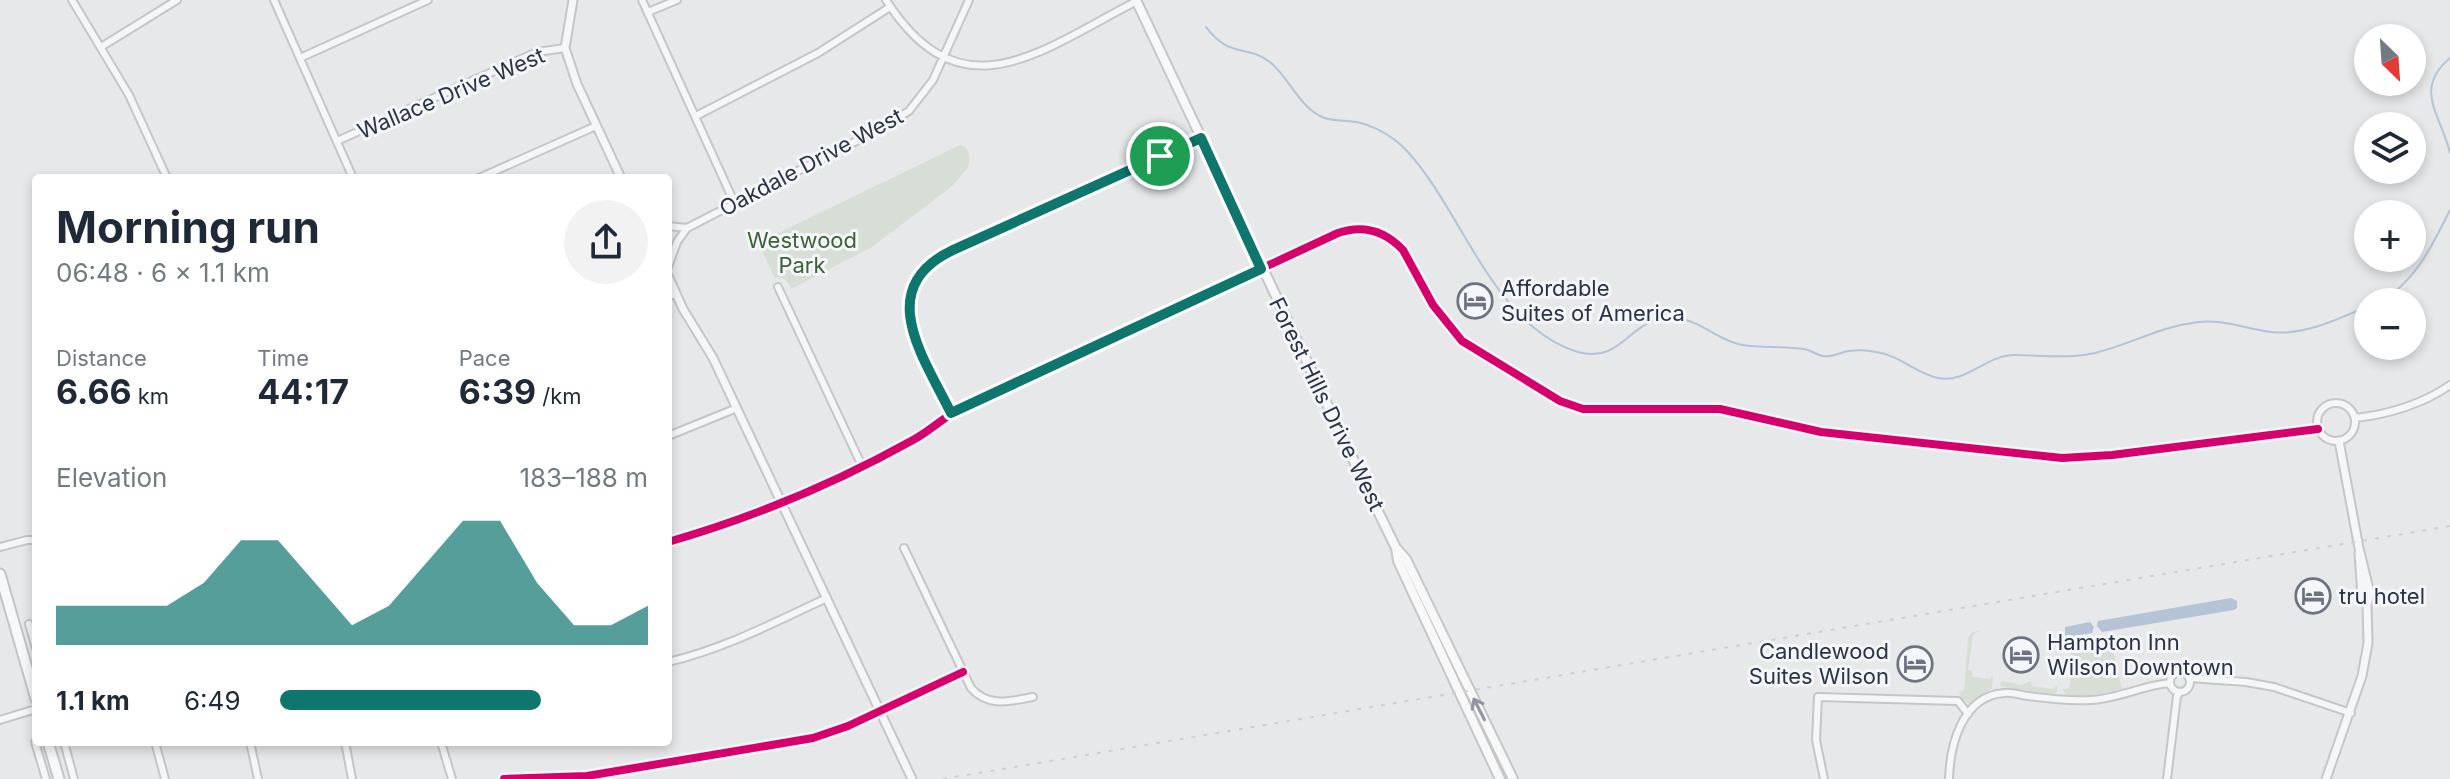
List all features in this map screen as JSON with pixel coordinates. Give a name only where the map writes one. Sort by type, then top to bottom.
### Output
[{"type":"main road","name":"Forest Hills Drive West","points":[[1137,0],[1261,269],[1396,548],[1406,559],[1513,779]]},
{"type":"main road","name":"Forest Hills Drive West","points":[[1396,548],[1398,561],[1500,779]]},
{"type":"main road","points":[[0,574],[32,684]]},
{"type":"main road","points":[[49,746],[59,779]]},
{"type":"street","points":[[72,0],[129,95],[165,174]]},
{"type":"street","points":[[101,47],[177,0]]},
{"type":"street","points":[[274,0],[351,174]]},
{"type":"street","points":[[300,58],[428,0]]},
{"type":"street","points":[[573,0],[565,48],[573,74],[619,174]]},
{"type":"street","points":[[642,0],[734,202]]},
{"type":"street","points":[[648,12],[677,0]]},
{"type":"street","name":"Oakdale Drive West","points":[[687,228],[899,118],[922,97],[969,0]]},
{"type":"street","points":[[696,116],[818,53],[888,3],[918,42],[960,63],[983,67],[1004,65],[1025,58],[1137,0]]},
{"type":"street","name":"Wallace Drive West","points":[[337,141],[537,52],[565,48]]},
{"type":"street","points":[[488,174],[596,126]]},
{"type":"street","points":[[951,413],[909,320],[911,291],[925,267],[953,250],[1201,138]]},
{"type":"street","points":[[672,226],[687,228],[672,256]]},
{"type":"street","points":[[672,541],[737,522],[783,504],[917,438],[951,413],[1345,230],[1361,228],[1378,232],[1403,250],[1433,305],[1462,341],[1571,406],[1591,410],[1720,409],[1829,433],[2062,458],[2112,455],[2318,429]]},
{"type":"street","points":[[778,287],[862,466]]},
{"type":"street","points":[[672,295],[713,358],[912,779]]},
{"type":"street","points":[[2355,418],[2381,415],[2420,403],[2450,385]]},
{"type":"street","points":[[2331,403],[2349,407],[2355,418],[2356,424],[2350,436],[2339,441],[2327,439],[2318,429],[2320,411],[2331,403]]},
{"type":"street","points":[[672,434],[737,408]]},
{"type":"street","points":[[2326,779],[2351,713],[2368,643],[2367,605],[2362,596],[2359,548],[2339,441]]},
{"type":"street","points":[[0,547],[32,540]]},
{"type":"street","points":[[904,548],[971,688],[988,700],[1003,702],[1033,697]]},
{"type":"street","points":[[672,661],[731,642],[827,598]]},
{"type":"street","points":[[29,624],[32,634]]},
{"type":"street","points":[[504,779],[587,776],[776,745],[833,732],[963,672]]},
{"type":"street","points":[[2180,692],[2170,683],[2171,677],[2178,672],[2186,673],[2190,678],[2274,687],[2351,713]]},
{"type":"street","points":[[2167,779],[2177,696],[2188,688],[2190,678]]},
{"type":"street","points":[[1949,779],[1952,745],[1978,702],[2002,693],[2087,700],[2170,683]]},
{"type":"street","points":[[1824,779],[1816,740],[1818,697],[1958,701],[1968,714]]},
{"type":"street","points":[[0,720],[32,710]]},
{"type":"street","points":[[36,746],[46,779]]},
{"type":"street","points":[[65,746],[74,779]]},
{"type":"street","points":[[156,746],[165,779]]},
{"type":"street","points":[[251,746],[258,779]]},
{"type":"street","points":[[346,746],[352,779]]},
{"type":"street","points":[[442,746],[452,779]]},
{"type":"street","points":[[43,768],[55,765]]},
{"type":"green space","name":"Westwood Park","points":[[960,145],[966,147],[970,158],[968,168],[951,187],[872,247],[791,289],[786,280],[775,278],[758,243]]},
{"type":"green space","points":[[1980,630],[1973,635],[1968,670],[1972,671],[1973,677],[1990,679],[1993,675],[1992,688],[1969,704],[1961,699],[1959,692],[1964,690],[1968,638],[1971,633]]},
{"type":"green space","points":[[2050,640],[2073,651],[2112,645],[2122,689],[2089,697],[2066,696],[2063,689],[2069,688],[2075,656],[2055,647]]},
{"type":"green space","points":[[2002,681],[2021,685],[2031,681],[2032,686],[2054,689],[2057,685],[2057,692],[2052,695],[2000,686]]},
{"type":"water","points":[[2231,598],[2237,601],[2234,610],[2102,632],[2097,626],[2098,621]]},
{"type":"water","points":[[2090,622],[2094,627],[2092,633],[2065,637],[2065,627]]},
{"type":"waterway","points":[[1206,27],[1230,47],[1253,53],[1270,62],[1306,105],[1320,116],[1371,126],[1400,144],[1445,203],[1501,293],[1523,318],[1549,339],[1578,352],[1606,352],[1647,324],[1675,318],[1693,322],[1734,343],[1804,349],[1826,356],[1849,351],[1873,351],[1930,376],[1948,379],[2004,356],[2085,355],[2184,324],[2217,322],[2283,333],[2321,325],[2354,312]]},
{"type":"waterway","points":[[2450,58],[2439,70],[2431,92],[2450,153]]},
{"type":"waterway","points":[[2399,288],[2429,250],[2450,210]]},
{"type":"railway","points":[[943,779],[2450,526]]},
{"type":"cycle path","points":[[672,541],[732,522],[824,485],[913,440],[959,409],[1338,233],[1357,229],[1381,234],[1403,250],[1433,305],[1462,341],[1560,401],[1583,409],[1720,409],[1821,432],[2062,458],[2112,455],[2318,429]]},
{"type":"cycle path","points":[[504,779],[587,776],[813,738],[848,726],[963,672]]},
{"type":"place","name":"Affordable Suites of America","points":[[1475,301]]},
{"type":"place","name":"tru hotel","points":[[2313,596]]},
{"type":"place","name":"Hampton Inn Wilson Downtown","points":[[2021,655]]},
{"type":"place","name":"Candlewood Suites Wilson","points":[[1915,664]]},
{"type":"route","points":[[1201,138],[1261,269],[951,413],[910,325],[908,311],[911,291],[920,273],[941,255],[1160,156],[1201,138]]}]
